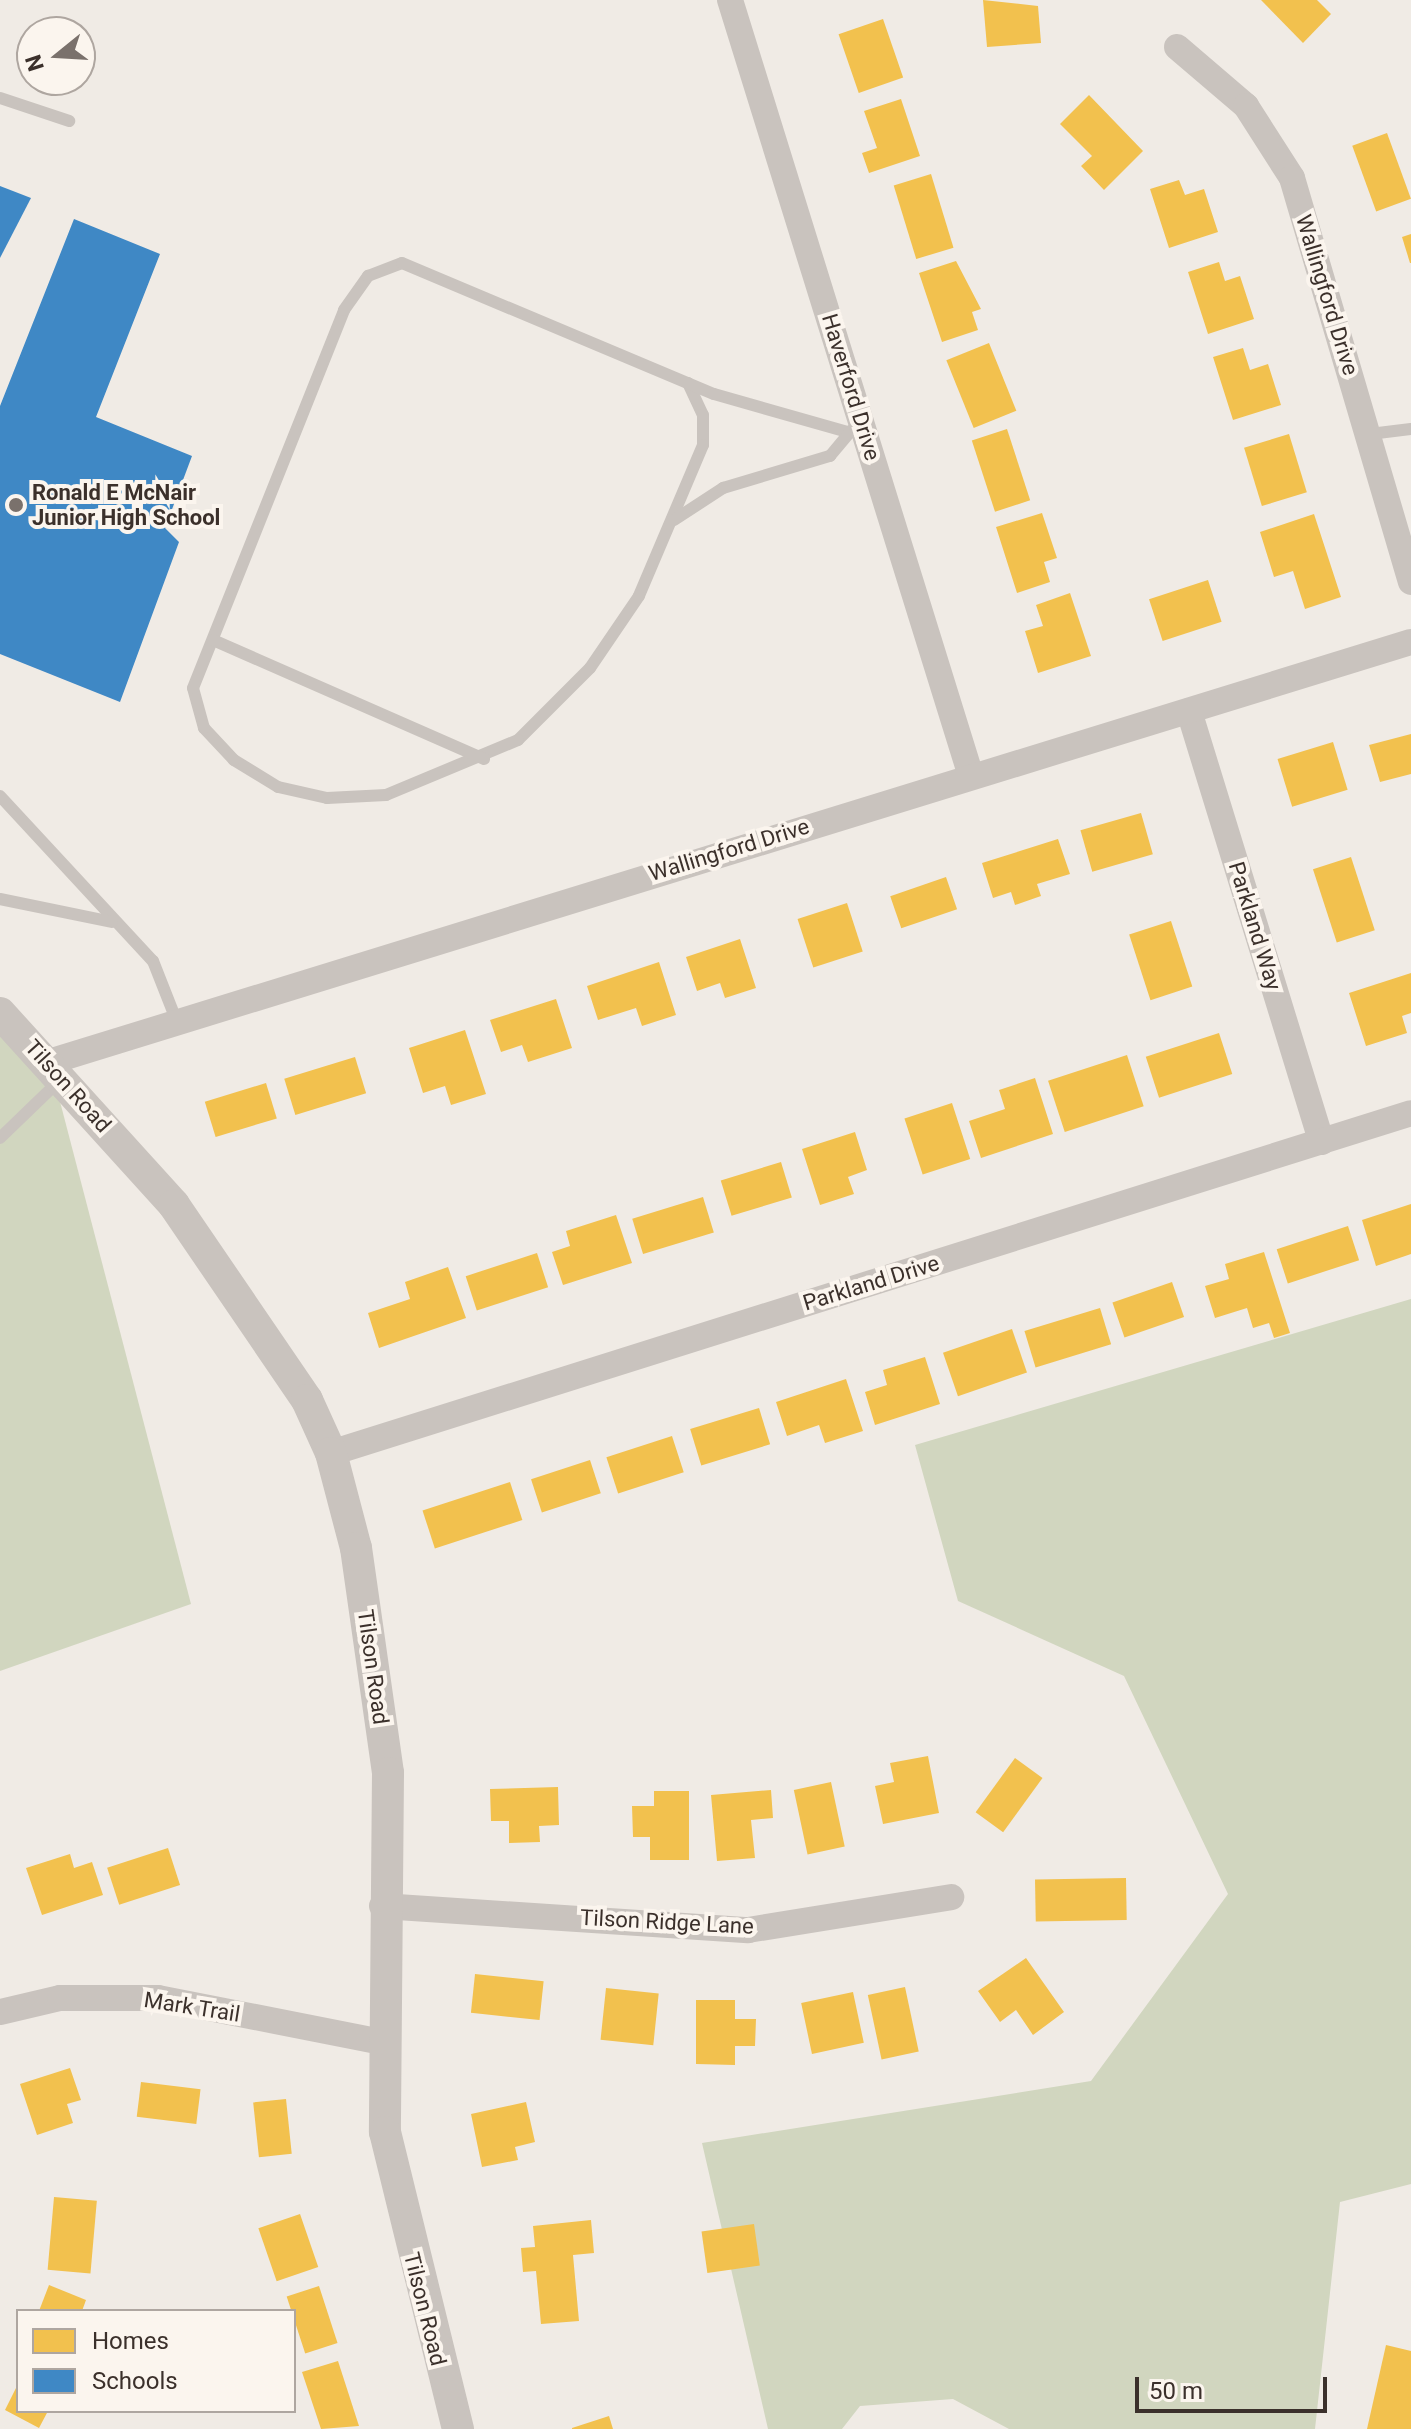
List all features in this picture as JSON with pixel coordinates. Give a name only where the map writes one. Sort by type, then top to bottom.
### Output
[{"type":"street","name":"Haverford Drive","points":[[730,0],[855,429],[971,776]]},
{"type":"street","name":"Wallingford Drive","points":[[1177,47],[1246,106],[1276,146],[1370,434],[1411,582]]},
{"type":"street","name":"Wallingford Drive","points":[[56,1070],[177,1022],[1411,642]]},
{"type":"street","name":"Parkland Way","points":[[1189,711],[1322,1142]]},
{"type":"street","name":"Tilson Road","points":[[0,1013],[56,1070],[174,1205],[307,1400],[331,1453],[356,1548],[388,1773],[382,1906],[385,2132],[458,2429]]},
{"type":"street","name":"Parkland Drive","points":[[331,1453],[1411,1113]]},
{"type":"street","name":"Tilson Ridge Lane","points":[[382,1906],[748,1930],[951,1897]]},
{"type":"street","name":"Mark Trail","points":[[0,2012],[60,1998],[158,1998],[382,2042]]},
{"type":"lane","points":[[0,98],[69,121]]},
{"type":"lane","points":[[688,383],[703,415],[703,445],[674,520],[639,596],[590,668],[518,740],[484,759],[386,795],[327,798],[278,787],[234,760],[204,728],[193,688],[344,310],[368,276],[402,263],[688,383],[785,420],[855,429]]},
{"type":"lane","points":[[674,520],[723,488],[830,456],[855,429]]},
{"type":"lane","points":[[1370,434],[1411,429]]},
{"type":"lane","points":[[213,640],[484,759]]},
{"type":"lane","points":[[0,796],[81,875],[112,922],[153,961],[177,1022]]},
{"type":"lane","points":[[0,899],[112,922]]},
{"type":"lane","points":[[0,1138],[56,1070]]},
{"type":"green space","points":[[0,1011],[51,1067],[191,1604],[0,1671]]},
{"type":"green space","points":[[1411,1299],[1411,2184],[1340,2202],[1315,2429],[1009,2429],[953,2399],[860,2406],[842,2429],[768,2429],[702,2143],[1091,2081],[1228,1894],[1124,1676],[958,1601],[915,1445]]},
{"type":"building: Homes","points":[[983,0],[1038,6],[1041,43],[987,47]]},
{"type":"building: Homes","points":[[1261,0],[1317,0],[1331,14],[1303,43]]},
{"type":"building: Homes","points":[[883,19],[903,78],[859,93],[839,34]]},
{"type":"building: Homes","points":[[1089,95],[1143,151],[1104,190],[1081,166],[1092,156],[1060,124]]},
{"type":"building: Homes","points":[[901,99],[920,156],[869,173],[862,153],[877,148],[864,111]]},
{"type":"building: Homes","points":[[1387,133],[1411,199],[1376,211],[1352,146]]},
{"type":"building: Homes","points":[[931,174],[954,248],[916,259],[894,185]]},
{"type":"building: Homes","points":[[1179,180],[1185,195],[1204,189],[1218,232],[1169,248],[1150,189]]},
{"type":"building: Homes","points":[[1411,234],[1411,263],[1410,263],[1402,237]]},
{"type":"building: Homes","points":[[956,261],[981,309],[972,312],[978,330],[942,342],[919,273]]},
{"type":"building: Homes","points":[[1219,262],[1225,281],[1240,276],[1254,319],[1208,334],[1188,272]]},
{"type":"building: Homes","points":[[989,343],[1016,411],[974,428],[946,360]]},
{"type":"building: Homes","points":[[1243,348],[1250,370],[1268,364],[1281,405],[1233,420],[1213,357]]},
{"type":"building: Homes","points":[[1007,429],[1030,500],[995,512],[972,440]]},
{"type":"building: Homes","points":[[1289,434],[1307,492],[1262,506],[1244,448]]},
{"type":"building: Homes","points":[[1042,513],[1057,558],[1044,562],[1050,582],[1017,593],[996,527]]},
{"type":"building: Homes","points":[[1314,514],[1341,597],[1305,609],[1293,571],[1274,577],[1260,532]]},
{"type":"building: Homes","points":[[1208,580],[1222,622],[1163,641],[1149,599]]},
{"type":"building: Homes","points":[[1070,593],[1091,656],[1038,673],[1025,631],[1043,626],[1036,605]]},
{"type":"building: Homes","points":[[1411,734],[1411,774],[1380,782],[1369,745]]},
{"type":"building: Homes","points":[[1333,742],[1348,790],[1292,807],[1278,759]]},
{"type":"building: Homes","points":[[1141,813],[1153,854],[1092,872],[1080,830]]},
{"type":"building: Homes","points":[[1058,839],[1070,874],[1037,884],[1041,896],[1015,905],[1011,892],[993,898],[982,863]]},
{"type":"building: Homes","points":[[1351,857],[1375,930],[1337,943],[1313,869]]},
{"type":"building: Homes","points":[[946,877],[957,909],[901,928],[890,896]]},
{"type":"building: Homes","points":[[847,903],[863,952],[813,968],[798,919]]},
{"type":"building: Homes","points":[[1171,921],[1192,987],[1150,1000],[1129,935]]},
{"type":"building: Homes","points":[[740,939],[756,988],[725,998],[720,983],[697,991],[686,957]]},
{"type":"building: Homes","points":[[659,962],[676,1015],[642,1026],[636,1008],[598,1020],[587,986]]},
{"type":"building: Homes","points":[[1411,973],[1411,1013],[1402,1016],[1407,1033],[1366,1046],[1349,993]]},
{"type":"building: Homes","points":[[556,999],[572,1048],[528,1062],[522,1045],[501,1052],[490,1020]]},
{"type":"building: Homes","points":[[465,1030],[486,1094],[451,1105],[445,1086],[423,1093],[409,1048]]},
{"type":"building: Homes","points":[[1219,1033],[1232,1074],[1159,1098],[1146,1057]]},
{"type":"building: Homes","points":[[1127,1055],[1144,1106],[1065,1132],[1048,1081]]},
{"type":"building: Homes","points":[[355,1057],[366,1093],[295,1115],[284,1079]]},
{"type":"building: Homes","points":[[1035,1078],[1053,1134],[981,1158],[969,1121],[1005,1109],[999,1090]]},
{"type":"building: Homes","points":[[266,1083],[277,1118],[216,1137],[205,1102]]},
{"type":"building: Homes","points":[[952,1103],[970,1159],[923,1175],[904,1118]]},
{"type":"building: Homes","points":[[855,1132],[867,1170],[848,1177],[854,1194],[820,1205],[802,1149]]},
{"type":"building: Homes","points":[[781,1162],[792,1197],[732,1216],[721,1180]]},
{"type":"building: Homes","points":[[703,1197],[714,1232],[643,1254],[632,1219]]},
{"type":"building: Homes","points":[[1411,1204],[1411,1254],[1376,1266],[1362,1220]]},
{"type":"building: Homes","points":[[616,1215],[632,1263],[563,1285],[552,1252],[570,1246],[566,1231]]},
{"type":"building: Homes","points":[[1348,1226],[1359,1260],[1288,1283],[1277,1249]]},
{"type":"building: Homes","points":[[1264,1252],[1290,1333],[1274,1338],[1269,1323],[1253,1328],[1247,1308],[1215,1318],[1205,1286],[1229,1279],[1225,1264]]},
{"type":"building: Homes","points":[[537,1253],[548,1287],[477,1310],[466,1276]]},
{"type":"building: Homes","points":[[448,1267],[466,1318],[379,1348],[368,1313],[410,1299],[405,1282]]},
{"type":"building: Homes","points":[[1172,1282],[1184,1317],[1124,1337],[1112,1303]]},
{"type":"building: Homes","points":[[1100,1308],[1111,1344],[1036,1367],[1024,1331]]},
{"type":"building: Homes","points":[[1012,1329],[1027,1372],[958,1396],[943,1353]]},
{"type":"building: Homes","points":[[925,1357],[940,1404],[875,1425],[865,1392],[887,1385],[883,1370]]},
{"type":"building: Homes","points":[[846,1379],[863,1431],[825,1443],[819,1425],[787,1436],[776,1402]]},
{"type":"building: Homes","points":[[759,1408],[770,1444],[701,1465],[690,1429]]},
{"type":"building: Homes","points":[[672,1436],[684,1472],[618,1493],[606,1457]]},
{"type":"building: Homes","points":[[590,1460],[601,1493],[542,1512],[531,1479]]},
{"type":"building: Homes","points":[[510,1482],[522,1520],[435,1548],[423,1510]]},
{"type":"building: Homes","points":[[928,1756],[939,1813],[883,1824],[875,1786],[894,1782],[890,1763]]},
{"type":"building: Homes","points":[[1015,1758],[1043,1778],[1003,1832],[976,1812]]},
{"type":"building: Homes","points":[[831,1782],[845,1847],[808,1854],[794,1790]]},
{"type":"building: Homes","points":[[558,1787],[559,1825],[539,1826],[540,1842],[509,1843],[509,1821],[491,1821],[490,1789]]},
{"type":"building: Homes","points":[[771,1790],[773,1818],[751,1820],[755,1858],[717,1861],[711,1795]]},
{"type":"building: Homes","points":[[654,1791],[689,1791],[689,1860],[650,1860],[650,1837],[633,1837],[632,1806],[654,1806]]},
{"type":"building: Homes","points":[[168,1848],[180,1885],[119,1905],[107,1868]]},
{"type":"building: Homes","points":[[70,1854],[74,1868],[92,1862],[103,1895],[42,1915],[26,1868]]},
{"type":"building: Homes","points":[[1126,1878],[1127,1920],[1036,1922],[1035,1880]]},
{"type":"building: Homes","points":[[1026,1958],[1064,2012],[1033,2035],[1016,2010],[1000,2022],[978,1991]]},
{"type":"building: Homes","points":[[475,1974],[544,1981],[540,2020],[471,2013]]},
{"type":"building: Homes","points":[[905,1987],[919,2052],[882,2059],[868,1995]]},
{"type":"building: Homes","points":[[606,1988],[659,1994],[653,2045],[601,2040]]},
{"type":"building: Homes","points":[[853,1992],[864,2043],[812,2054],[801,2003]]},
{"type":"building: Homes","points":[[696,2000],[735,2000],[735,2019],[756,2019],[755,2046],[735,2046],[735,2065],[696,2064]]},
{"type":"building: Homes","points":[[70,2068],[81,2100],[67,2104],[73,2123],[37,2135],[20,2084]]},
{"type":"building: Homes","points":[[141,2082],[201,2089],[196,2124],[137,2117]]},
{"type":"building: Homes","points":[[286,2099],[292,2154],[259,2157],[253,2102]]},
{"type":"building: Homes","points":[[526,2102],[535,2142],[515,2147],[518,2160],[482,2167],[471,2114]]},
{"type":"building: Homes","points":[[54,2197],[97,2201],[90,2273],[48,2270]]},
{"type":"building: Homes","points":[[300,2214],[318,2267],[277,2281],[258,2228]]},
{"type":"building: Homes","points":[[591,2220],[594,2253],[573,2255],[579,2321],[541,2324],[536,2271],[523,2272],[521,2248],[535,2247],[533,2226]]},
{"type":"building: Homes","points":[[754,2224],[760,2266],[707,2273],[702,2231]]},
{"type":"building: Homes","points":[[49,2285],[86,2300],[83,2309],[40,2309]]},
{"type":"building: Homes","points":[[319,2286],[338,2343],[305,2354],[296,2325],[296,2309],[291,2309],[287,2297]]},
{"type":"building: Homes","points":[[1386,2345],[1411,2351],[1411,2429],[1367,2429]]},
{"type":"building: Homes","points":[[338,2361],[359,2426],[321,2429],[302,2372]]},
{"type":"building: Homes","points":[[16,2388],[16,2413],[47,2413],[39,2428],[5,2410]]},
{"type":"building: Homes","points":[[609,2416],[613,2429],[572,2429],[572,2428]]},
{"type":"building: Schools","points":[[0,186],[31,198],[0,258]]},
{"type":"building: Schools","points":[[74,219],[160,254],[96,417],[192,456],[165,528],[179,542],[120,702],[0,654],[0,406]]},
{"type":"place","name":"Ronald E McNair Junior High School","points":[[16,505]]}]
